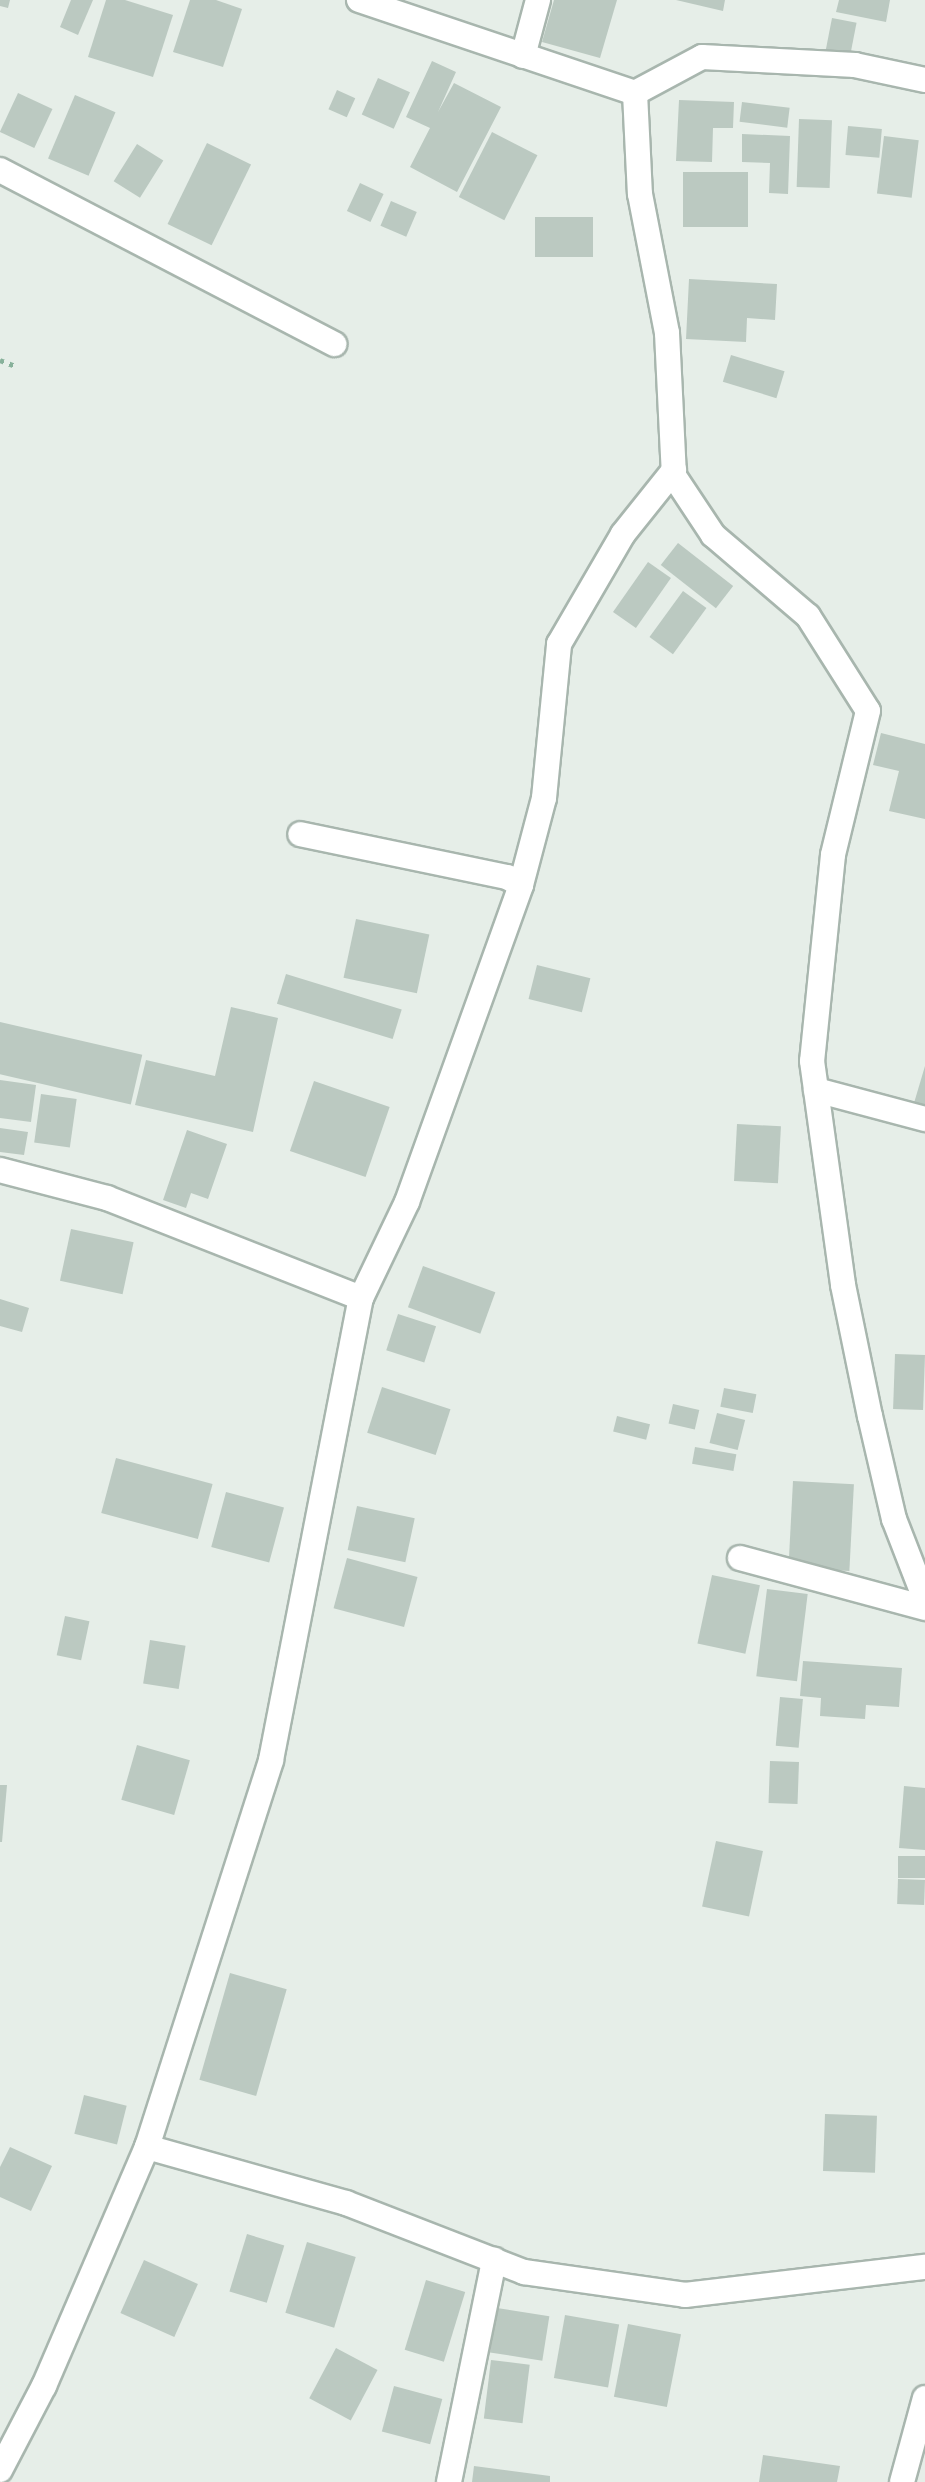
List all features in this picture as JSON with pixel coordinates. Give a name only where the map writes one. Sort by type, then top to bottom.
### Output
[{"type":"street","points":[[359,0],[635,93],[702,57],[855,65],[925,80]]},
{"type":"street","points":[[523,56],[538,0]]},
{"type":"street","points":[[635,93],[640,194],[667,333],[674,470],[713,535],[808,616],[868,711],[833,855],[812,1061],[843,1285],[870,1416],[894,1519],[925,1599]]},
{"type":"street","points":[[0,170],[334,344]]},
{"type":"street","points":[[0,2470],[44,2386],[147,2147],[271,1760],[361,1298],[407,1202],[521,885],[544,798],[559,644],[623,534],[674,470]]},
{"type":"street","points":[[300,834],[507,877],[521,885]]},
{"type":"street","points":[[816,1090],[925,1119]]},
{"type":"street","points":[[0,1170],[107,1198],[361,1298]]},
{"type":"street","points":[[740,1558],[925,1608]]},
{"type":"street","points":[[147,2147],[346,2203],[524,2272],[685,2295],[925,2267]]},
{"type":"street","points":[[449,2482],[494,2260]]},
{"type":"street","points":[[902,2482],[925,2398]]},
{"type":"path","points":[[0,360],[16,366]]},
{"type":"building","points":[[0,0],[10,0],[8,8],[0,6]]},
{"type":"building","points":[[71,0],[93,0],[78,35],[60,27]]},
{"type":"building","points":[[106,0],[125,0],[173,15],[153,77],[88,57]]},
{"type":"building","points":[[190,0],[216,0],[242,9],[223,67],[173,52]]},
{"type":"building","points":[[554,0],[617,0],[600,58],[542,42]]},
{"type":"building","points":[[676,0],[725,0],[723,11]]},
{"type":"building","points":[[839,0],[890,0],[886,22],[836,12]]},
{"type":"building","points":[[832,18],[857,23],[849,59],[825,54]]},
{"type":"building","points":[[432,61],[456,72],[438,112],[454,83],[501,107],[457,192],[410,167],[430,128],[406,117]]},
{"type":"building","points":[[378,78],[410,92],[394,129],[362,115]]},
{"type":"building","points":[[337,90],[355,98],[347,117],[328,109]]},
{"type":"building","points":[[18,93],[52,109],[34,148],[0,132]]},
{"type":"building","points":[[75,95],[116,112],[89,176],[48,159]]},
{"type":"building","points":[[679,100],[734,102],[733,128],[713,128],[712,162],[676,161]]},
{"type":"building","points":[[742,102],[790,108],[787,128],[740,122]]},
{"type":"building","points":[[799,119],[832,120],[830,188],[797,187]]},
{"type":"building","points":[[848,126],[882,129],[879,158],[845,155]]},
{"type":"building","points":[[492,132],[537,155],[504,220],[459,197]]},
{"type":"building","points":[[742,134],[790,136],[788,194],[769,193],[770,163],[742,162]]},
{"type":"building","points":[[884,136],[919,140],[912,198],[877,194]]},
{"type":"building","points":[[207,143],[251,164],[212,245],[168,224]]},
{"type":"building","points":[[137,144],[163,160],[140,198],[114,181]]},
{"type":"building","points":[[683,172],[748,172],[748,227],[683,227]]},
{"type":"building","points":[[360,183],[384,194],[370,222],[347,211]]},
{"type":"building","points":[[391,201],[417,212],[406,237],[380,226]]},
{"type":"building","points":[[535,217],[593,217],[593,257],[535,257]]},
{"type":"building","points":[[689,279],[777,284],[775,320],[747,318],[746,342],[686,339]]},
{"type":"building","points":[[731,355],[785,371],[776,398],[723,382]]},
{"type":"building","points":[[678,543],[733,586],[716,608],[661,565]]},
{"type":"building","points":[[648,562],[671,578],[636,628],[613,612]]},
{"type":"building","points":[[683,591],[706,608],[673,654],[649,637]]},
{"type":"building","points":[[881,733],[925,744],[925,819],[889,811],[899,771],[873,765]]},
{"type":"building","points":[[356,919],[429,935],[417,993],[344,978]]},
{"type":"building","points":[[537,965],[590,978],[582,1012],[529,999]]},
{"type":"building","points":[[286,974],[402,1009],[393,1039],[277,1004]]},
{"type":"building","points":[[231,1007],[278,1018],[253,1132],[135,1105],[146,1060],[215,1076]]},
{"type":"building","points":[[0,1022],[142,1055],[131,1105],[0,1074]]},
{"type":"building","points":[[925,1066],[925,1106],[914,1103]]},
{"type":"building","points":[[0,1080],[36,1085],[31,1122],[0,1118]]},
{"type":"building","points":[[314,1081],[390,1107],[366,1177],[290,1151]]},
{"type":"building","points":[[41,1094],[77,1099],[70,1148],[34,1143]]},
{"type":"building","points":[[737,1124],[781,1126],[778,1183],[734,1181]]},
{"type":"building","points":[[0,1128],[28,1132],[24,1155],[0,1152]]},
{"type":"building","points":[[187,1130],[227,1144],[208,1199],[191,1193],[186,1208],[163,1200]]},
{"type":"building","points":[[71,1229],[134,1242],[123,1294],[60,1281]]},
{"type":"building","points":[[423,1266],[495,1292],[480,1334],[408,1307]]},
{"type":"building","points":[[0,1299],[29,1308],[22,1332],[0,1326]]},
{"type":"building","points":[[398,1314],[436,1326],[424,1363],[386,1350]]},
{"type":"building","points":[[895,1354],[925,1355],[923,1410],[893,1409]]},
{"type":"building","points":[[382,1387],[450,1409],[436,1455],[367,1433]]},
{"type":"building","points":[[724,1388],[756,1394],[753,1413],[720,1407]]},
{"type":"building","points":[[673,1404],[699,1410],[695,1430],[669,1423]]},
{"type":"building","points":[[717,1413],[745,1420],[738,1450],[710,1443]]},
{"type":"building","points":[[617,1416],[650,1424],[646,1440],[613,1432]]},
{"type":"building","points":[[695,1447],[736,1454],[733,1471],[692,1464]]},
{"type":"building","points":[[116,1458],[213,1484],[198,1539],[101,1513]]},
{"type":"building","points":[[793,1481],[854,1484],[849,1571],[788,1568]]},
{"type":"building","points":[[226,1492],[284,1508],[269,1563],[211,1547]]},
{"type":"building","points":[[357,1506],[415,1518],[405,1562],[348,1550]]},
{"type":"building","points":[[347,1558],[418,1577],[404,1627],[334,1608]]},
{"type":"building","points":[[712,1575],[760,1585],[745,1654],[697,1643]]},
{"type":"building","points":[[767,1589],[808,1594],[797,1681],[756,1676]]},
{"type":"building","points":[[65,1616],[89,1621],[81,1660],[57,1655]]},
{"type":"building","points":[[150,1640],[186,1646],[179,1689],[143,1683]]},
{"type":"building","points":[[803,1661],[902,1668],[899,1707],[866,1705],[865,1719],[820,1716],[821,1698],[800,1696]]},
{"type":"building","points":[[780,1697],[803,1699],[799,1748],[776,1746]]},
{"type":"building","points":[[137,1745],[190,1760],[174,1815],[121,1800]]},
{"type":"building","points":[[770,1761],[799,1762],[798,1804],[769,1803]]},
{"type":"building","points":[[0,1785],[7,1785],[2,1842],[0,1842]]},
{"type":"building","points":[[904,1786],[925,1788],[925,1850],[899,1848]]},
{"type":"building","points":[[716,1841],[763,1851],[749,1917],[702,1907]]},
{"type":"building","points":[[898,1856],[925,1856],[925,1878],[898,1878]]},
{"type":"building","points":[[898,1879],[925,1880],[924,1905],[897,1904]]},
{"type":"building","points":[[230,1973],[287,1989],[256,2096],[199,2080]]},
{"type":"building","points":[[84,2095],[127,2106],[117,2144],[74,2134]]},
{"type":"building","points":[[825,2114],[877,2116],[875,2173],[823,2171]]},
{"type":"building","points":[[10,2147],[52,2166],[31,2211],[0,2197],[0,2167]]},
{"type":"building","points":[[247,2234],[284,2245],[267,2303],[229,2291]]},
{"type":"building","points":[[307,2242],[356,2257],[334,2328],[285,2313]]},
{"type":"building","points":[[144,2260],[198,2284],[174,2337],[120,2313]]},
{"type":"building","points":[[426,2280],[465,2292],[444,2362],[405,2350]]},
{"type":"building","points":[[497,2308],[549,2316],[542,2361],[490,2352]]},
{"type":"building","points":[[565,2315],[619,2325],[608,2388],[554,2378]]},
{"type":"building","points":[[628,2324],[681,2334],[667,2407],[614,2397]]},
{"type":"building","points":[[336,2348],[377,2370],[351,2420],[309,2398]]},
{"type":"building","points":[[491,2360],[530,2365],[523,2423],[484,2419]]},
{"type":"building","points":[[394,2386],[442,2399],[430,2444],[382,2431]]},
{"type":"building","points":[[763,2455],[840,2466],[837,2482],[759,2482]]},
{"type":"building","points":[[474,2466],[550,2476],[550,2482],[472,2482]]}]
